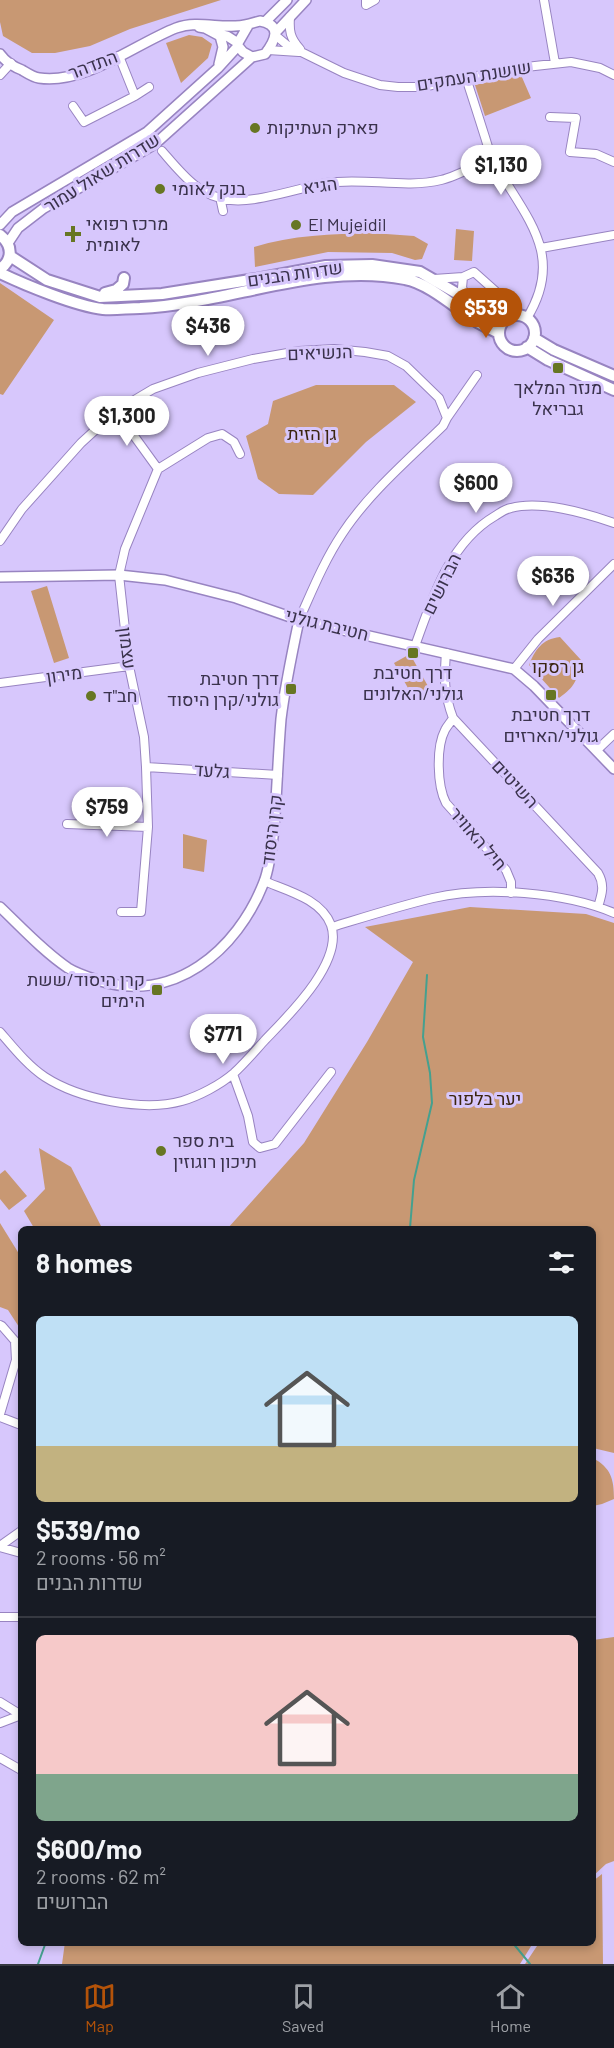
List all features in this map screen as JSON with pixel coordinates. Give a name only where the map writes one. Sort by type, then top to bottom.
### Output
[{"type":"main road","points":[[0,271],[10,255],[4,239]]},
{"type":"main road","name":"שדרות הבנים","points":[[10,255],[47,280],[96,296],[147,295],[251,280],[326,266],[372,265],[420,272],[496,316],[506,319]]},
{"type":"main road","name":"שדרות הבנים","points":[[0,271],[13,280],[104,309],[170,306],[326,276],[365,274],[408,279],[438,294],[479,323],[499,333]]},
{"type":"main road","points":[[96,296],[116,290],[123,284],[124,278],[133,291],[147,295]]},
{"type":"main road","points":[[516,315],[527,318],[533,324],[534,338],[527,347],[517,350],[503,344],[499,333],[506,319],[516,315]]},
{"type":"main road","points":[[534,338],[554,350],[614,376]]},
{"type":"main road","points":[[527,347],[548,360],[614,390]]},
{"type":"street","points":[[265,22],[287,0]]},
{"type":"street","points":[[213,32],[227,36],[252,57],[261,56],[268,50],[276,34],[290,16],[306,0]]},
{"type":"street","points":[[366,0],[366,4],[375,0]]},
{"type":"street","points":[[544,0],[555,63]]},
{"type":"street","points":[[290,16],[289,32],[294,42],[304,52]]},
{"type":"street","points":[[238,45],[249,24],[265,22],[270,24],[276,34]]},
{"type":"street","name":"התדהר","points":[[0,54],[38,78],[60,78],[86,71],[177,28],[199,23],[241,27],[249,24]]},
{"type":"street","points":[[188,25],[205,28],[220,36],[223,47],[222,59],[218,68]]},
{"type":"street","name":"שושנת העמקים","points":[[276,34],[287,45],[344,73],[380,85],[422,87],[571,62],[600,68],[614,75]]},
{"type":"street","name":"שדרות שאול עמור","points":[[0,225],[21,206],[147,132],[218,68],[238,45]]},
{"type":"street","points":[[268,50],[304,52]]},
{"type":"street","points":[[119,56],[135,96]]},
{"type":"street","name":"שדרות שאול עמור","points":[[4,239],[44,208],[161,138],[252,57]]},
{"type":"street","points":[[0,75],[11,63]]},
{"type":"street","points":[[466,78],[492,158],[524,209],[541,248],[542,287],[527,318]]},
{"type":"street","points":[[73,106],[84,122],[149,87]]},
{"type":"street","points":[[550,117],[576,118],[570,152],[596,154],[614,162]]},
{"type":"street","points":[[161,138],[159,143],[162,152]]},
{"type":"street","points":[[143,150],[154,148],[162,152]]},
{"type":"street","name":"הגיא","points":[[162,152],[190,183],[211,194],[232,200],[250,199],[329,183],[419,183],[442,180],[492,158]]},
{"type":"street","points":[[220,197],[223,211]]},
{"type":"street","points":[[541,248],[614,235]]},
{"type":"street","points":[[430,278],[463,277],[474,272],[502,297]]},
{"type":"street","points":[[463,277],[462,288],[468,300]]},
{"type":"street","name":"הנשיאים","points":[[0,541],[22,509],[73,451],[116,411],[153,389],[198,373],[253,359],[299,351],[334,350],[388,356],[406,366],[439,398],[447,418]]},
{"type":"street","points":[[299,620],[322,569],[343,532],[375,494],[443,426],[477,375]]},
{"type":"street","points":[[116,411],[159,469],[208,438],[222,434],[234,442],[240,454]]},
{"type":"street","name":"עצמון","points":[[121,912],[141,912],[148,827],[144,737],[129,666],[120,575],[125,549],[159,469]]},
{"type":"street","name":"הברושים","points":[[415,646],[447,568],[466,540],[489,519],[508,508],[530,506],[564,510],[614,523]]},
{"type":"street","points":[[514,669],[538,639],[614,564]]},
{"type":"street","name":"חטיבת גולני","points":[[0,577],[120,575],[165,580],[236,598],[299,620],[514,669],[534,686],[614,769]]},
{"type":"street","name":"קרן היסוד","points":[[0,907],[69,969],[115,986],[144,987],[187,975],[210,958],[234,933],[264,881],[272,847],[282,718],[299,620]]},
{"type":"street","name":"השיטים","points":[[446,653],[444,682],[453,718],[598,873],[603,881],[598,907]]},
{"type":"street","name":"מירון","points":[[0,683],[129,666]]},
{"type":"street","name":"חיל האוויר","points":[[453,718],[444,731],[441,741],[439,781],[441,793],[446,803],[506,870],[511,882],[511,893]]},
{"type":"street","points":[[597,750],[614,734]]},
{"type":"street","name":"גלעד","points":[[147,767],[278,775]]},
{"type":"street","points":[[67,824],[148,827]]},
{"type":"street","points":[[0,1032],[45,1077],[79,1093],[117,1103],[146,1104],[180,1101],[204,1092],[233,1074],[303,1001],[327,961],[332,927],[326,916],[304,897],[264,881]]},
{"type":"street","points":[[332,927],[435,898],[477,893],[511,893],[562,898],[614,913]]},
{"type":"street","points":[[233,1074],[248,1116],[253,1142],[260,1148],[275,1144],[331,1072]]},
{"type":"street","points":[[0,1325],[15,1341],[18,1356]]},
{"type":"street","points":[[18,1364],[0,1416],[18,1424]]},
{"type":"street","points":[[0,1547],[18,1533]]},
{"type":"street","points":[[0,1547],[18,1552]]},
{"type":"street","points":[[0,1617],[18,1617]]},
{"type":"street","points":[[0,1702],[18,1713]]},
{"type":"street","points":[[0,1723],[18,1716]]},
{"type":"street","points":[[0,1758],[18,1768]]},
{"type":"green space","points":[[0,0],[221,0],[130,29],[90,46],[55,53],[32,53],[3,36],[0,22]]},
{"type":"green space","points":[[189,35],[202,37],[212,44],[208,58],[181,83],[166,43]]},
{"type":"green space","points":[[521,75],[531,98],[485,116],[475,85]]},
{"type":"green space","points":[[456,229],[474,231],[472,261],[454,260]]},
{"type":"green space","points":[[372,233],[414,236],[428,244],[422,259],[415,260],[392,253],[328,252],[255,267],[254,247],[297,238]]},
{"type":"green space","points":[[0,283],[54,320],[3,395],[0,394]]},
{"type":"green space","name":"גן הזית","points":[[316,385],[394,385],[416,402],[366,442],[313,495],[279,494],[258,479],[246,436],[268,424],[273,401]]},
{"type":"green space","points":[[47,586],[69,658],[54,663],[31,591]]},
{"type":"green space","name":"גן רסקו","points":[[560,637],[581,660],[575,682],[559,698],[529,665],[540,646],[548,640]]},
{"type":"green space","points":[[410,654],[429,688],[413,697],[394,663]]},
{"type":"green space","points":[[183,834],[207,840],[204,872],[183,868]]},
{"type":"green space","name":"יער בלפור","points":[[470,907],[586,914],[614,923],[614,1453],[596,1449],[596,1226],[230,1226],[304,1143],[367,1042],[413,962],[365,927]]},
{"type":"green space","points":[[39,1148],[71,1167],[101,1226],[33,1226],[24,1211],[45,1189]]},
{"type":"green space","points":[[5,1170],[27,1196],[9,1210],[0,1199],[0,1174]]},
{"type":"green space","points":[[0,1223],[18,1252],[18,1325],[8,1310],[0,1307]]},
{"type":"green space","points":[[596,1460],[608,1470],[613,1486],[614,1499],[596,1505]]},
{"type":"green space","points":[[614,1637],[614,1861],[606,1864],[596,1873],[596,1640]]},
{"type":"green space","points":[[602,1874],[603,1964],[525,1964],[537,1946],[596,1946],[596,1879]]},
{"type":"green space","points":[[64,1946],[531,1946],[520,1964],[62,1964]]},
{"type":"waterway","points":[[410,1226],[414,1180],[432,1103],[430,1073],[423,1037],[427,975]]},
{"type":"waterway","points":[[38,1964],[45,1946]]},
{"type":"waterway","points":[[515,1946],[530,1964]]},
{"type":"place","name":"פארק העתיקות","points":[[255,128]]},
{"type":"place","name":"בנק לאומי","points":[[160,189]]},
{"type":"place","name":"El Mujeidil","points":[[296,225]]},
{"type":"place","name":"מרכז רפואי לאומית","points":[[73,234]]},
{"type":"place","name":"מנזר המלאך גבריאל","points":[[558,368]]},
{"type":"place","name":"דרך חטיבת גולני/האלונים","points":[[413,653]]},
{"type":"place","name":"דרך חטיבת גולני/קרן היסוד","points":[[291,689]]},
{"type":"place","name":"דרך חטיבת גולני/הארזים","points":[[551,695]]},
{"type":"place","name":"חב\"ד","points":[[91,696]]},
{"type":"place","name":"קרן היסוד/ששת הימים","points":[[157,990]]},
{"type":"place","name":"בית ספר תיכון רוגוזין","points":[[161,1151]]}]
